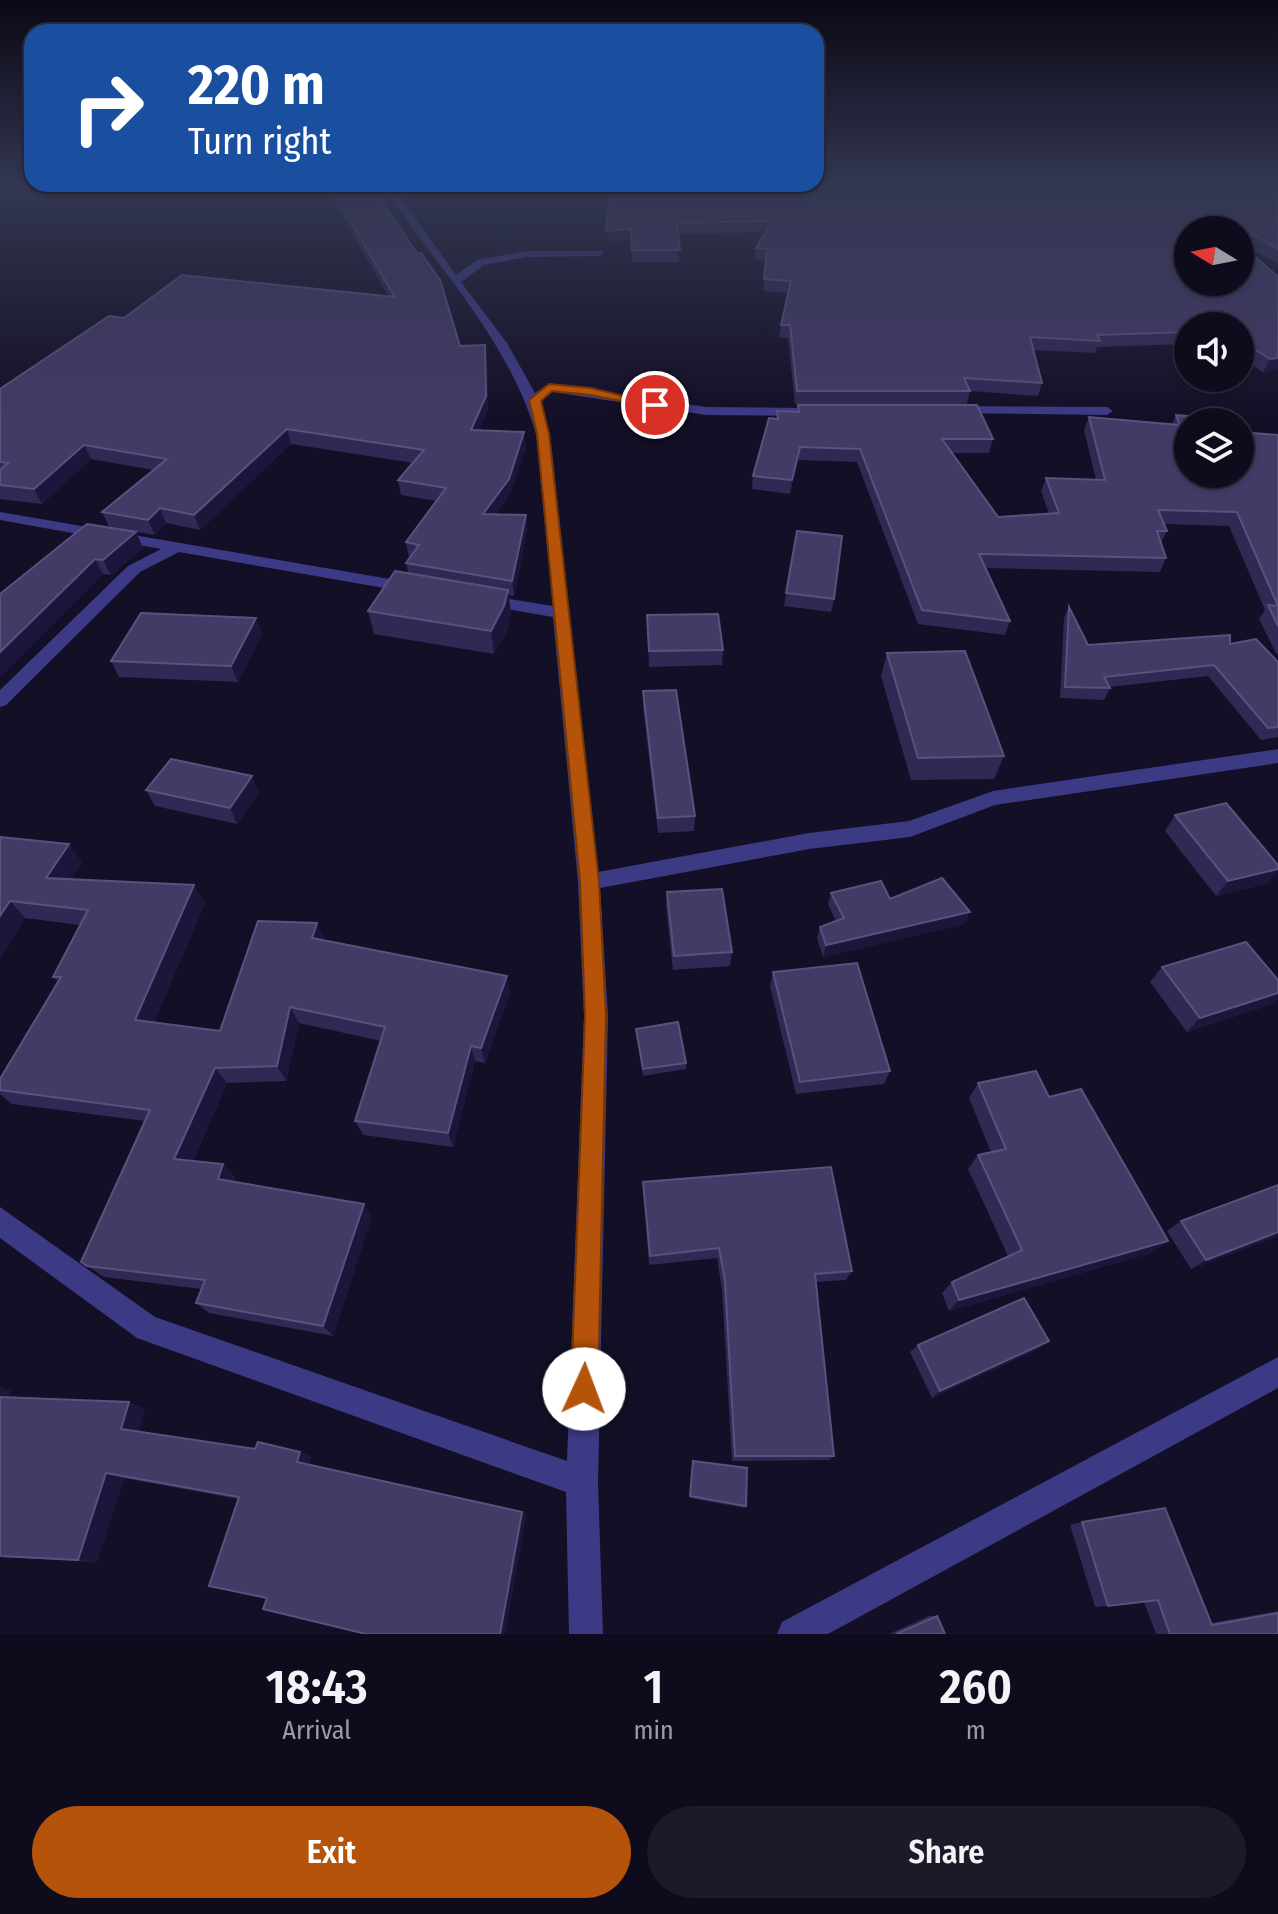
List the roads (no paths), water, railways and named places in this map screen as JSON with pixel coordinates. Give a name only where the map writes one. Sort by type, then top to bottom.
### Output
[{"type":"street","points":[[442,262],[491,326],[535,400],[543,434],[563,613],[589,882],[596,1016],[582,1482],[586,1634]]},
{"type":"street","points":[[455,281],[481,262]]},
{"type":"street","points":[[535,400],[549,388],[706,411],[815,412]]},
{"type":"street","points":[[939,409],[1107,411]]},
{"type":"street","points":[[0,516],[423,589]]},
{"type":"street","points":[[0,701],[134,569],[176,547]]},
{"type":"street","points":[[470,597],[563,613]]},
{"type":"street","points":[[589,882],[809,841],[910,829],[993,798],[1275,761]]},
{"type":"street","points":[[0,1221],[147,1328],[582,1482]]},
{"type":"street","points":[[794,1634],[1278,1372]]}]
